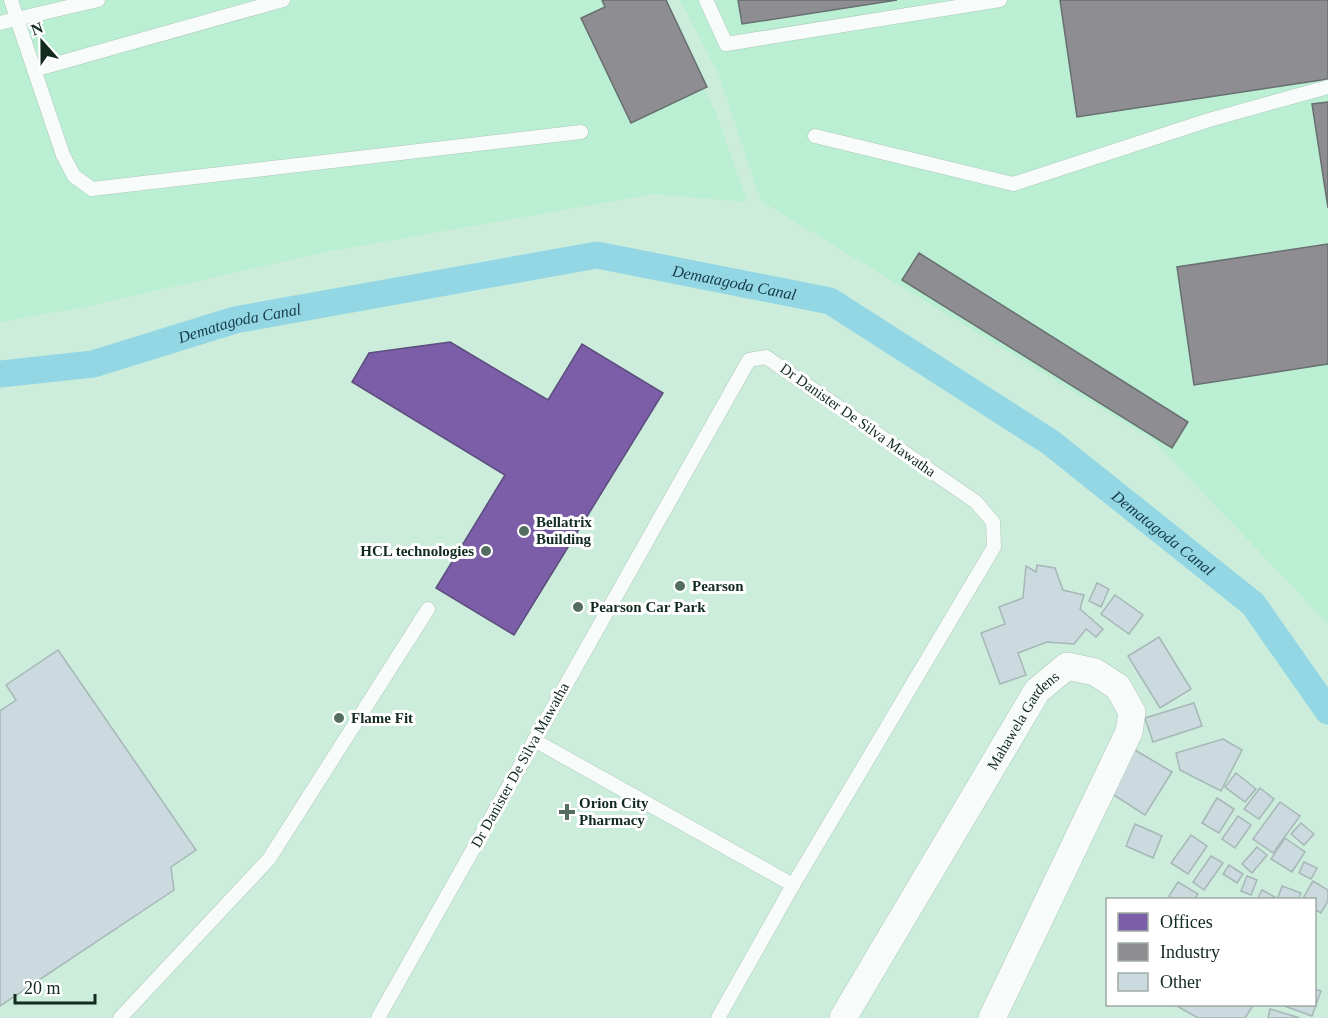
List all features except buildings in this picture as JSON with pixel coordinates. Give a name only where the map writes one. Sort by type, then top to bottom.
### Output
[{"type":"street","name":"Mahawela Gardens","points":[[843,1018],[1038,691],[1067,666],[1095,672],[1118,687],[1123,695],[1132,712],[1129,732],[992,1018]]},
{"type":"lane","points":[[11,0],[63,155],[74,176],[92,189],[581,132]]},
{"type":"lane","points":[[0,22],[98,0]]},
{"type":"lane","points":[[34,70],[283,0]]},
{"type":"lane","points":[[706,0],[726,44],[1000,0]]},
{"type":"lane","points":[[815,136],[1013,184],[1209,120],[1328,87]]},
{"type":"lane","name":"Dr Danister De Silva Mawatha","points":[[378,1018],[749,360],[766,357],[976,502],[993,522],[994,547],[793,885],[718,1018]]},
{"type":"lane","points":[[120,1018],[269,859],[428,609]]},
{"type":"lane","points":[[534,740],[793,885]]},
{"type":"shaded area","points":[[0,0],[657,0],[715,110],[747,202],[654,194],[325,252],[84,307],[0,322]]},
{"type":"shaded area","points":[[680,0],[1328,0],[1328,624],[1153,440],[761,201],[719,75]]},
{"type":"waterway","name":"Dematagoda Canal","points":[[0,374],[93,364],[235,320],[597,255],[830,301],[1050,442],[1253,604],[1328,711]]},
{"type":"place","name":"Bellatrix Building","points":[[524,531]]},
{"type":"place","name":"HCL technologies","points":[[486,551]]},
{"type":"place","name":"Pearson","points":[[680,586]]},
{"type":"place","name":"Pearson Car Park","points":[[578,607]]},
{"type":"place","name":"Flame Fit","points":[[339,718]]},
{"type":"place","name":"Orion City Pharmacy","points":[[567,812]]}]
